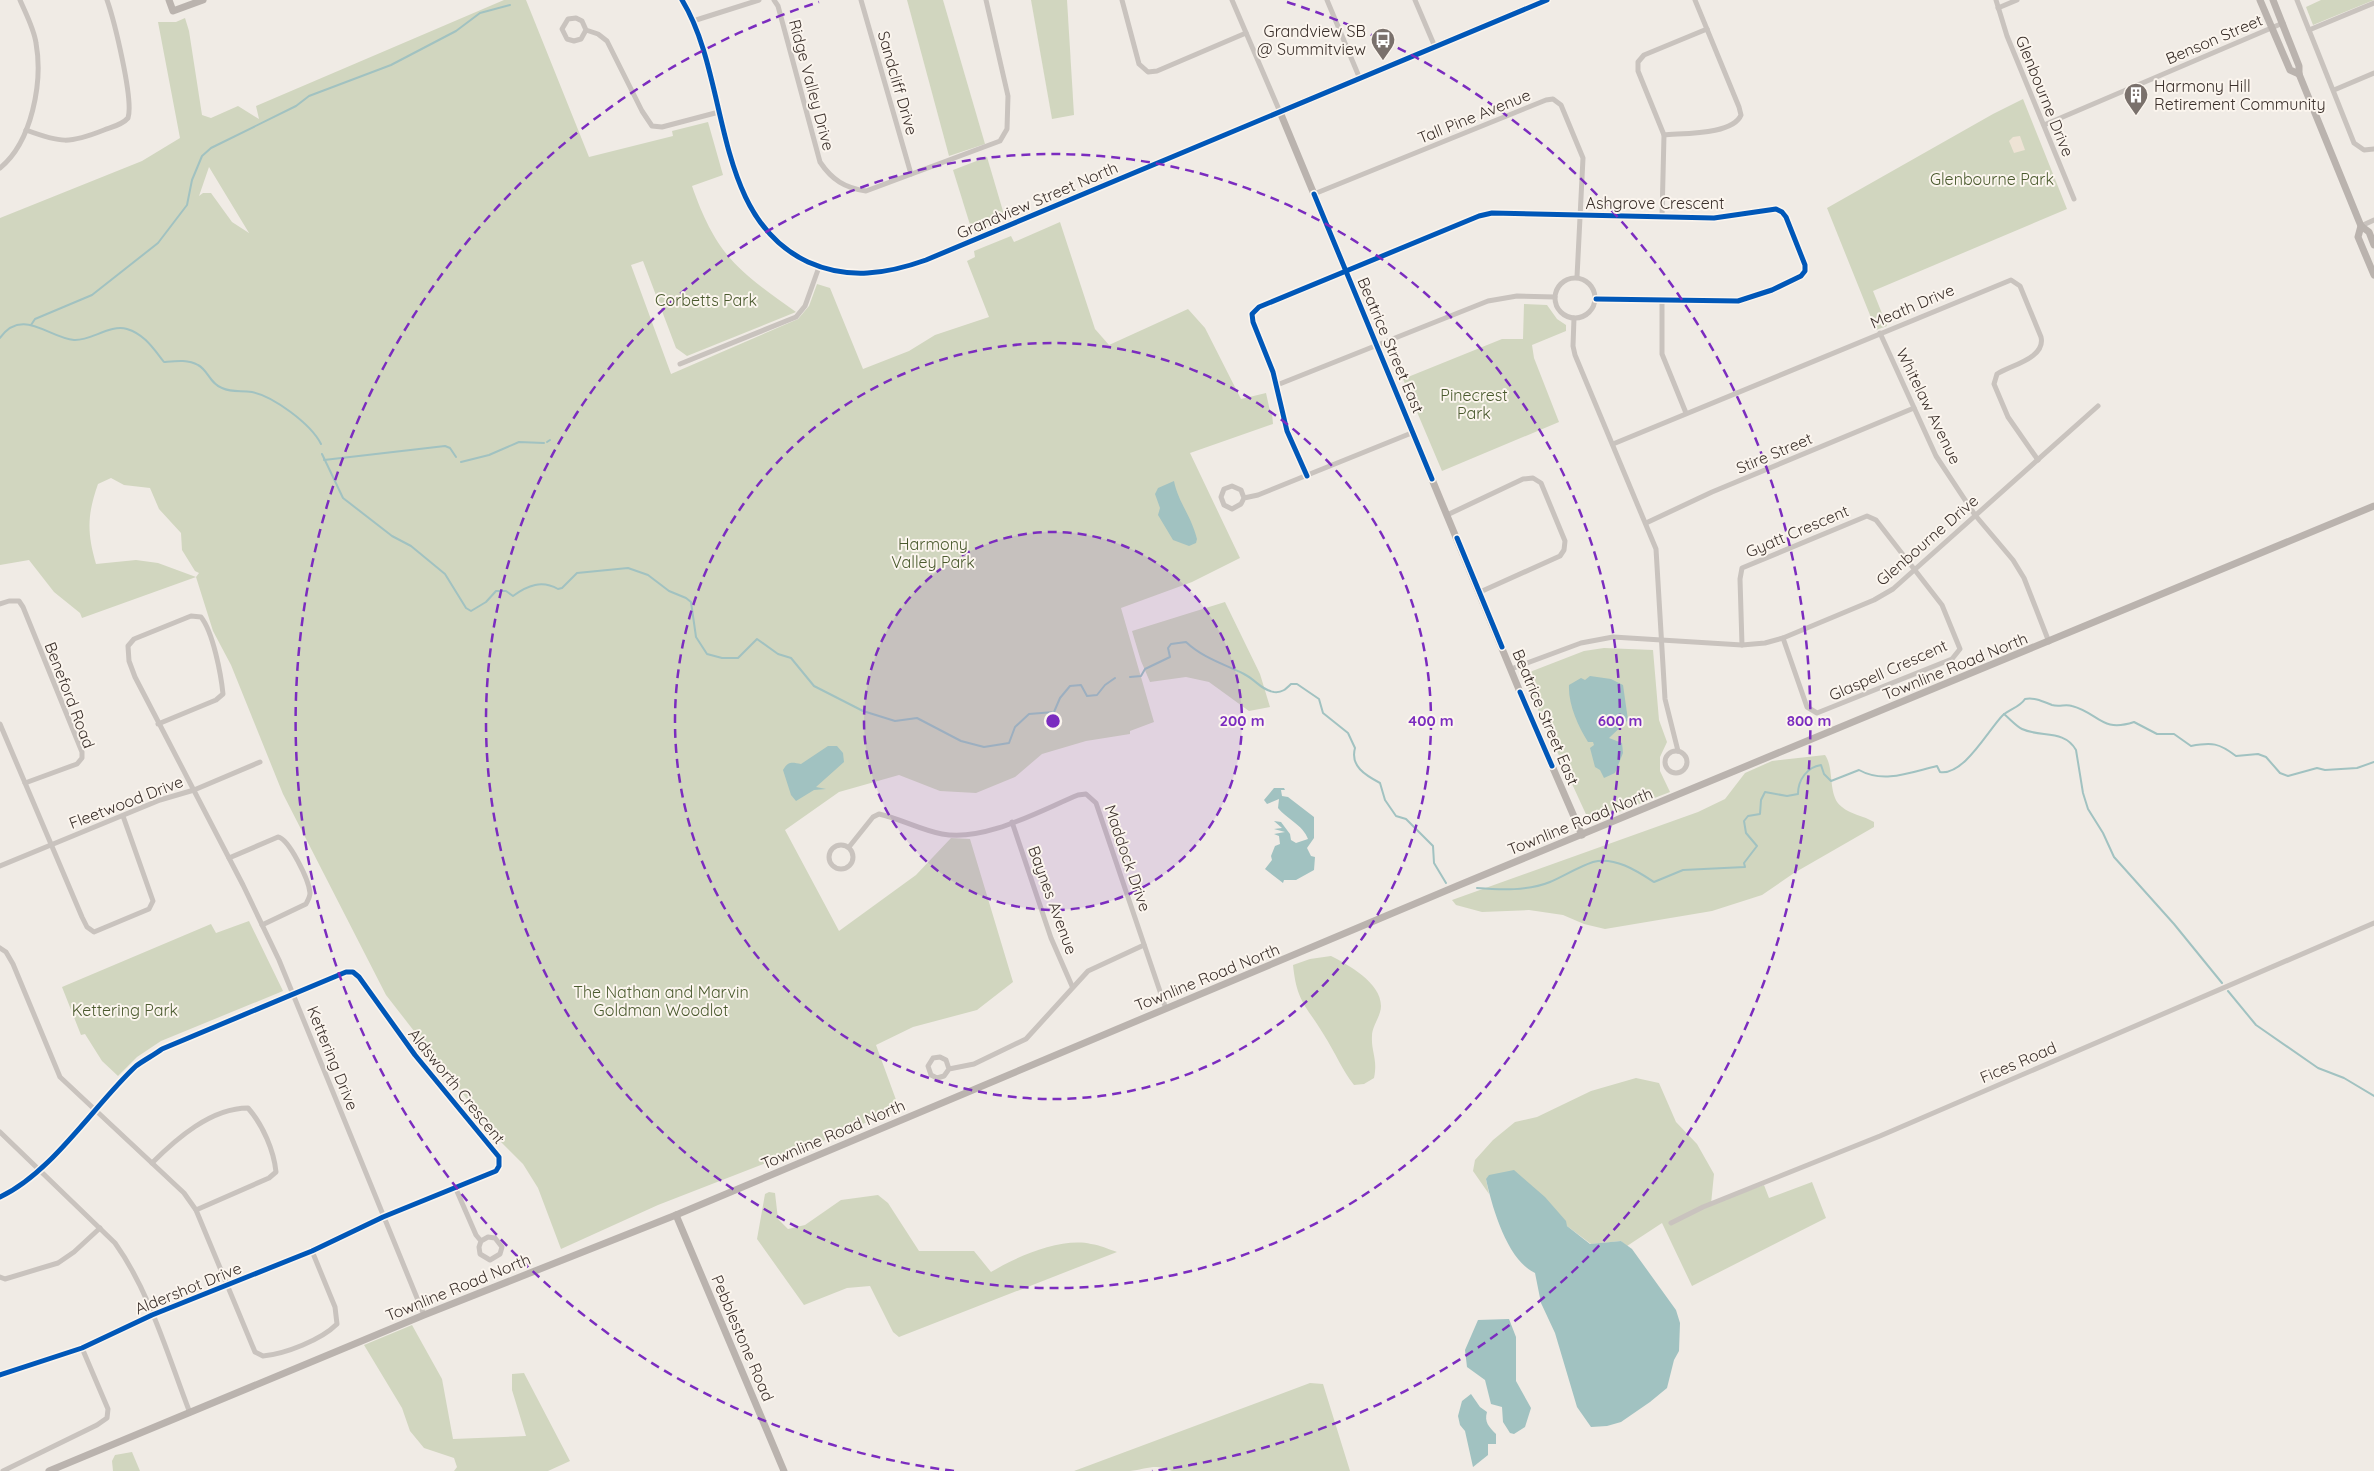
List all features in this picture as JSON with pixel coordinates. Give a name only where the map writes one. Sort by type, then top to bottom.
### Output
[{"type":"main road","points":[[169,0],[173,11],[203,0]]},
{"type":"main road","name":"Grandview Street North","points":[[682,0],[693,22],[742,188],[754,215],[783,247],[820,267],[844,273],[865,275],[901,269],[1547,0]]},
{"type":"main road","points":[[2260,0],[2290,70],[2299,74]]},
{"type":"main road","points":[[2273,0],[2299,66],[2299,74],[2361,226],[2368,232],[2374,245]]},
{"type":"main road","name":"Beatrice Street East","points":[[1280,112],[1511,669],[1582,835]]},
{"type":"main road","points":[[2361,226],[2358,237],[2374,275]]},
{"type":"main road","name":"Townline Road North","points":[[49,1471],[424,1315],[676,1215],[1582,835],[2374,506]]},
{"type":"main road","name":"Pebblestone Road","points":[[676,1215],[784,1471]]},
{"type":"street","points":[[0,168],[20,143],[26,130],[36,95],[40,72],[36,41],[20,0]]},
{"type":"street","points":[[26,130],[64,142],[80,140],[111,128],[128,118],[123,68],[107,0]]},
{"type":"street","points":[[693,22],[759,0]]},
{"type":"street","name":"Ridge Valley Drive","points":[[774,0],[778,6],[820,162],[828,174],[839,184],[866,191],[1000,141],[1007,129],[1008,96],[986,0]]},
{"type":"street","name":"Sandcliff Drive","points":[[861,0],[911,174]]},
{"type":"street","points":[[1122,0],[1139,64],[1148,72],[1246,33]]},
{"type":"street","name":"Beatrice Street East","points":[[1232,0],[1280,112]]},
{"type":"street","points":[[1327,0],[1360,79]]},
{"type":"street","points":[[1415,0],[1435,47]]},
{"type":"street","points":[[1664,135],[1717,130],[1733,124],[1740,118],[1739,107],[1695,0]]},
{"type":"street","name":"Glenbourne Drive","points":[[1996,0],[2074,200]]},
{"type":"street","points":[[1998,8],[2017,0]]},
{"type":"street","points":[[2304,0],[2297,1],[2354,143],[2364,150],[2373,150]]},
{"type":"street","points":[[2309,30],[2374,3]]},
{"type":"street","points":[[586,30],[581,39],[574,41],[566,39],[562,28],[568,19],[576,18],[582,21],[586,30],[598,34],[607,41],[642,111],[652,126],[662,127],[719,112]]},
{"type":"street","name":"Benson Street","points":[[2044,125],[2283,23]]},
{"type":"street","points":[[1662,217],[1664,135],[1638,71],[1638,62],[1644,55],[1707,29]]},
{"type":"street","points":[[2334,90],[2374,73]]},
{"type":"street","name":"Tall Pine Avenue","points":[[1314,194],[1551,99],[1562,105],[1582,154],[1577,277]]},
{"type":"street","name":"Ashgrove Crescent","points":[[1277,385],[1252,322],[1252,314],[1259,307],[1486,214],[1720,218],[1780,210],[1786,216],[1805,268],[1799,278],[1742,301],[1596,298]]},
{"type":"street","points":[[2361,226],[2374,220]]},
{"type":"street","points":[[680,364],[796,317],[805,306],[820,267]]},
{"type":"street","points":[[1577,277],[1588,282],[1595,292],[1596,298],[1595,305],[1587,315],[1574,318],[1563,314],[1558,309],[1555,298],[1561,282],[1577,277]]},
{"type":"street","name":"Meath Drive","points":[[1613,444],[2006,280],[2016,282],[2020,286],[2041,337],[2042,345],[2037,352],[2024,361],[1997,374],[1994,384],[2008,416],[2038,460]]},
{"type":"street","points":[[1306,476],[1284,421],[1277,385],[1472,306],[1501,297],[1555,298]]},
{"type":"street","points":[[1662,300],[1662,354],[1686,413]]},
{"type":"street","points":[[1574,318],[1574,352],[1646,523],[1658,561],[1665,699],[1678,751],[1686,757],[1687,764],[1683,770],[1673,772],[1667,768],[1665,761],[1671,752],[1678,751]]},
{"type":"street","name":"Whitelaw Avenue","points":[[1880,334],[1940,463],[1975,515],[2001,543],[2018,569],[2049,642]]},
{"type":"street","name":"Glenbourne Drive","points":[[1511,669],[1581,643],[1613,637],[1742,645],[1765,643],[1783,638],[1879,598],[1914,570],[2098,406]]},
{"type":"street","name":"Stire Street","points":[[1646,523],[1712,492],[1914,408]]},
{"type":"street","points":[[1244,498],[1258,495],[1414,432]]},
{"type":"street","points":[[1447,515],[1523,479],[1533,478],[1541,483],[1565,541],[1564,550],[1560,556],[1480,592]]},
{"type":"street","points":[[1232,486],[1241,490],[1244,498],[1241,504],[1232,509],[1224,505],[1221,497],[1224,489],[1232,486]]},
{"type":"street","name":"Gyatt Crescent","points":[[1742,645],[1740,576],[1742,568],[1750,564],[1867,516],[1876,520],[1914,570]]},
{"type":"street","name":"Glaspell Crescent","points":[[1783,638],[1807,707],[1817,714],[1952,659],[1959,652],[1960,646],[1948,617],[1914,570]]},
{"type":"street","name":"Beneford Road","points":[[0,604],[9,601],[19,602],[23,608],[82,752],[82,758],[76,764],[25,783]]},
{"type":"street","points":[[191,616],[201,617],[205,622],[214,653],[223,694],[216,700],[158,724],[134,677],[129,660],[128,646],[134,639],[191,616]]},
{"type":"street","points":[[0,724],[82,917],[87,927],[94,932],[149,909],[153,901],[123,816]]},
{"type":"street","name":"Kettering Drive","points":[[158,724],[229,858],[262,924],[294,995],[424,1315]]},
{"type":"street","name":"Fleetwood Drive","points":[[0,866],[160,800],[194,790],[260,762]]},
{"type":"street","name":"Maddock Drive","points":[[1012,822],[1078,795],[1086,794],[1092,798],[1096,803],[1166,1009]]},
{"type":"street","points":[[849,846],[873,817],[879,814],[941,834],[956,836],[978,834],[1012,822]]},
{"type":"street","name":"Baynes Avenue","points":[[1012,822],[1051,938],[1072,986]]},
{"type":"street","points":[[229,858],[278,837],[283,838],[289,844],[308,886],[309,899],[306,904],[262,924]]},
{"type":"street","points":[[837,846],[849,846],[852,856],[850,863],[844,868],[833,866],[829,857],[831,850],[837,846]]},
{"type":"street","name":"Fices Road","points":[[1671,1223],[1703,1207],[1880,1136],[2374,923]]},
{"type":"street","points":[[949,1070],[946,1060],[940,1057],[933,1058],[928,1066],[931,1075],[937,1078],[944,1076],[949,1070],[974,1064],[1026,1039],[1072,986],[1088,971],[1144,945]]},
{"type":"street","points":[[0,948],[6,952],[13,964],[60,1077],[95,1112],[184,1193],[196,1210],[256,1352],[263,1356],[269,1356],[310,1342],[329,1332],[337,1324],[335,1307],[312,1251]]},
{"type":"street","name":"Aldsworth Crescent","points":[[294,995],[346,972],[353,972],[359,977],[415,1055],[499,1157],[499,1166],[496,1171],[384,1217]]},
{"type":"street","points":[[0,1196],[39,1169],[95,1112],[136,1066],[162,1049],[294,995]]},
{"type":"street","points":[[152,1163],[187,1131],[229,1112],[248,1108],[255,1116],[273,1155],[276,1172],[269,1178],[196,1210]]},
{"type":"street","points":[[0,1132],[100,1228],[122,1253],[152,1314],[190,1413]]},
{"type":"street","points":[[456,1189],[476,1235],[481,1241]]},
{"type":"street","name":"Aldershot Drive","points":[[0,1375],[82,1348],[152,1314],[228,1286],[312,1251],[384,1217]]},
{"type":"street","points":[[0,1277],[5,1279],[58,1263],[74,1252],[100,1228]]},
{"type":"street","points":[[488,1237],[496,1238],[501,1243],[500,1254],[490,1260],[483,1257],[479,1251],[481,1241],[488,1237]]},
{"type":"street","points":[[4,1471],[97,1425],[107,1418],[108,1409],[82,1348]]},
{"type":"green space","points":[[504,0],[526,0],[589,157],[673,136],[672,131],[708,122],[723,175],[692,186],[701,210],[710,229],[731,260],[759,285],[796,312],[687,356],[676,348],[643,261],[631,265],[671,374],[798,319],[809,306],[817,284],[830,288],[863,369],[909,351],[935,335],[989,317],[967,261],[975,257],[974,251],[1011,236],[1014,242],[1060,222],[1095,329],[1109,345],[1188,309],[1205,328],[1241,399],[1266,393],[1273,424],[1190,453],[1240,558],[1192,582],[1121,608],[1154,722],[1130,731],[1130,734],[1086,741],[1042,754],[1015,777],[976,793],[940,791],[899,775],[839,792],[785,830],[839,931],[916,875],[951,838],[970,839],[1013,982],[977,1010],[913,1027],[876,1045],[899,1108],[833,1137],[658,1205],[561,1249],[538,1188],[523,1164],[498,1139],[386,995],[283,794],[231,665],[213,631],[196,577],[82,618],[80,613],[54,592],[29,560],[0,565],[0,218],[142,161],[180,138],[158,22],[176,22],[185,18],[189,31],[202,115],[211,118],[238,106],[259,119],[256,106]],"holes":[[[209,167],[249,233],[232,222],[211,193],[203,193],[199,196]],[[111,478],[124,485],[150,488],[159,509],[181,533],[182,550],[195,571],[199,573],[196,577],[158,563],[136,560],[96,564],[91,543],[90,515],[98,484]]]},
{"type":"green space","points":[[907,0],[943,0],[985,144],[949,156]]},
{"type":"green space","points":[[1031,0],[1067,0],[1074,115],[1052,119]]},
{"type":"green space","points":[[2321,0],[2374,0],[2313,25],[2306,7]]},
{"type":"green space","name":"Glenbourne Park","points":[[2023,99],[2067,209],[1873,291],[1887,326],[1876,330],[1827,208]]},
{"type":"green space","points":[[987,157],[1005,218],[972,231],[953,170]]},
{"type":"green space","name":"Pinecrest Park","points":[[1524,304],[1547,305],[1557,319],[1566,325],[1566,331],[1532,345],[1534,358],[1559,422],[1442,471],[1403,379],[1502,339],[1523,339]]},
{"type":"green space","points":[[1225,602],[1260,674],[1270,707],[1249,711],[1209,682],[1186,677],[1150,682],[1141,661],[1132,631]]},
{"type":"green space","points":[[1604,648],[1653,650],[1659,720],[1667,742],[1660,757],[1660,771],[1670,792],[1590,823],[1522,675],[1584,651]]},
{"type":"green space","points":[[1825,755],[1830,767],[1834,796],[1837,802],[1849,811],[1874,822],[1874,827],[1794,873],[1762,895],[1712,911],[1605,929],[1584,924],[1563,915],[1529,910],[1482,912],[1456,905],[1452,900],[1698,812],[1725,799],[1745,773],[1772,761]]},
{"type":"green space","name":"Kettering Park","points":[[249,921],[283,991],[161,1041],[137,1057],[118,1076],[102,1061],[85,1034],[81,1035],[62,987],[211,924],[216,933]]},
{"type":"green space","points":[[1331,956],[1355,970],[1370,982],[1380,998],[1381,1010],[1373,1028],[1372,1036],[1375,1066],[1374,1078],[1364,1084],[1354,1085],[1303,1003],[1297,988],[1293,965],[1310,959]]},
{"type":"green space","points":[[1636,1078],[1659,1083],[1676,1122],[1697,1144],[1714,1174],[1711,1204],[1764,1185],[1769,1198],[1812,1182],[1826,1218],[1692,1286],[1662,1223],[1627,1246],[1621,1241],[1591,1244],[1567,1226],[1486,1179],[1489,1194],[1473,1171],[1475,1160],[1493,1140],[1515,1122],[1537,1117],[1591,1091]]},
{"type":"green space","points":[[769,1192],[775,1193],[778,1219],[788,1229],[805,1225],[841,1200],[878,1195],[888,1203],[919,1251],[974,1251],[991,1272],[1013,1260],[1039,1250],[1067,1243],[1101,1246],[1117,1252],[899,1337],[893,1332],[870,1286],[847,1288],[804,1305],[757,1239],[765,1194]]},
{"type":"green space","points":[[412,1325],[442,1379],[453,1439],[526,1436],[512,1390],[512,1374],[524,1373],[570,1461],[548,1471],[454,1471],[457,1467],[454,1458],[424,1448],[410,1431],[402,1408],[364,1345]]},
{"type":"green space","points":[[1310,1383],[1323,1384],[1350,1471],[1172,1471],[1156,1467],[1130,1471],[1074,1471]]},
{"type":"green space","points":[[132,1452],[140,1471],[113,1471],[112,1461],[115,1455]]},
{"type":"shaded area","points":[[2020,136],[2025,150],[2014,153],[2009,141],[2013,137]]},
{"type":"water","points":[[1174,481],[1178,496],[1197,539],[1196,543],[1189,546],[1173,540],[1158,515],[1160,508],[1155,494],[1158,488]]},
{"type":"water","points":[[1590,676],[1611,679],[1623,685],[1628,720],[1609,738],[1622,743],[1623,753],[1615,773],[1604,778],[1600,770],[1595,767],[1590,748],[1594,745],[1593,742],[1588,742],[1574,715],[1569,692],[1569,685],[1581,678],[1585,680]]},
{"type":"water","points":[[828,746],[837,746],[843,753],[844,762],[816,787],[826,789],[814,790],[796,801],[791,795],[783,770],[790,763],[801,764]]},
{"type":"water","points":[[1274,788],[1284,788],[1285,790],[1281,790],[1282,796],[1288,797],[1314,817],[1314,838],[1307,848],[1311,856],[1315,857],[1314,870],[1296,880],[1284,880],[1283,883],[1265,869],[1272,860],[1271,856],[1275,846],[1280,844],[1279,836],[1274,834],[1285,832],[1274,829],[1282,828],[1274,821],[1281,822],[1290,834],[1291,840],[1296,843],[1308,839],[1299,826],[1278,808],[1279,799],[1267,804],[1264,800]]},
{"type":"water","points":[[1514,1170],[1545,1197],[1566,1221],[1567,1226],[1590,1244],[1621,1241],[1632,1249],[1676,1310],[1680,1323],[1679,1351],[1674,1360],[1667,1388],[1621,1422],[1607,1426],[1591,1427],[1577,1407],[1555,1333],[1541,1303],[1535,1273],[1516,1257],[1502,1232],[1486,1179],[1489,1175]]},
{"type":"water","points":[[1509,1319],[1516,1337],[1516,1381],[1531,1408],[1525,1427],[1514,1434],[1510,1433],[1503,1422],[1502,1407],[1491,1404],[1485,1380],[1467,1367],[1465,1350],[1478,1320]]},
{"type":"water","points":[[1471,1394],[1480,1407],[1487,1412],[1486,1419],[1488,1424],[1496,1434],[1496,1444],[1488,1444],[1488,1455],[1473,1467],[1465,1431],[1460,1425],[1458,1416],[1462,1401]]},
{"type":"waterway","points":[[31,325],[35,319],[92,295],[158,243],[187,205],[192,180],[202,156],[211,148],[296,106],[309,96],[391,65],[456,31],[480,13],[510,5]]},
{"type":"waterway","points":[[0,338],[8,329],[26,324],[74,340],[80,340],[114,329],[127,329],[143,338],[164,362],[181,361],[194,363],[201,367],[218,386],[226,390],[248,391],[270,399],[291,412],[309,428],[321,444]]},
{"type":"waterway","points":[[461,462],[489,455],[519,442],[544,443]]},
{"type":"waterway","points":[[324,460],[445,446],[450,448],[456,457]]},
{"type":"waterway","points":[[322,454],[343,498],[392,536],[411,546],[445,574],[466,608],[471,611],[486,602],[496,591],[506,591],[513,596],[524,589],[541,584],[558,589],[562,588],[577,573],[628,568],[648,575],[669,591],[691,602],[696,637],[707,654],[722,658],[738,658],[757,639],[778,654],[791,658],[814,686],[863,711],[895,721],[917,718],[961,741],[984,747],[1009,743],[1015,727],[1029,714],[1054,712],[1060,698],[1070,686],[1081,685],[1087,696],[1097,695],[1105,685],[1115,678]]},
{"type":"waterway","points":[[1130,677],[1141,676],[1145,669],[1170,657],[1168,648],[1171,644],[1186,642],[1207,657],[1244,674],[1269,691],[1279,692],[1291,684],[1297,684],[1319,699],[1323,713],[1348,733],[1355,748],[1354,754],[1357,765],[1369,777],[1380,783],[1385,800],[1396,816],[1406,819],[1433,846],[1434,863],[1446,883]]},
{"type":"waterway","points":[[1477,888],[1533,887],[1550,882],[1587,864],[1601,861],[1609,861],[1625,866],[1654,882],[1683,870],[1745,867],[1744,863],[1757,846],[1746,833],[1744,821],[1748,816],[1760,814],[1761,800],[1765,792],[1787,796],[1798,794],[1798,789],[1804,775],[1811,768],[1821,765],[1824,774],[1831,781],[1859,770],[1878,776],[1898,776],[1937,766],[1940,772],[1949,771],[1967,760],[2003,715],[2025,699],[2036,699],[2055,706],[2072,706],[2107,724],[2123,725],[2134,722],[2157,734],[2174,734],[2191,746],[2204,744],[2220,746],[2236,756],[2258,754],[2266,757],[2280,773],[2288,776],[2317,768],[2325,770],[2357,768],[2374,762]]},
{"type":"waterway","points":[[2004,714],[2022,729],[2029,732],[2059,736],[2071,743],[2076,750],[2083,793],[2088,809],[2103,833],[2114,857],[2174,924],[2222,983]]},
{"type":"waterway","points":[[2228,991],[2256,1025],[2318,1068],[2344,1078],[2374,1096]]},
{"type":"cycle path","points":[[682,0],[698,32],[738,180],[754,213],[777,241],[808,262],[823,268],[853,273],[882,272],[926,260],[1547,0]]},
{"type":"cycle path","points":[[1314,194],[1432,479]]},
{"type":"cycle path","points":[[1307,476],[1287,431],[1273,372],[1253,322],[1252,314],[1259,307],[1479,216],[1492,213],[1714,218],[1776,209],[1786,217],[1805,265],[1805,271],[1801,276],[1772,290],[1738,301],[1596,299]]},
{"type":"cycle path","points":[[1457,538],[1502,647]]},
{"type":"cycle path","points":[[1520,692],[1552,766]]},
{"type":"cycle path","points":[[0,1197],[19,1186],[55,1155],[121,1082],[142,1062],[162,1049],[346,972],[353,972],[359,977],[415,1055],[499,1157],[499,1166],[496,1171],[383,1217],[312,1251],[152,1315],[82,1348],[0,1375]]},
{"type":"place","name":"Grandview SB @ Summitview","points":[[1383,61]]},
{"type":"place","name":"Harmony Hill Retirement Community","points":[[2136,116]]},
{"type":"park label","name":"Corbetts Park","points":[[706,300]]},
{"type":"park label","name":"Harmony Valley Park","points":[[933,553]]},
{"type":"park label","name":"The Nathan and Marvin Goldman Woodlot","points":[[661,1001]]}]
